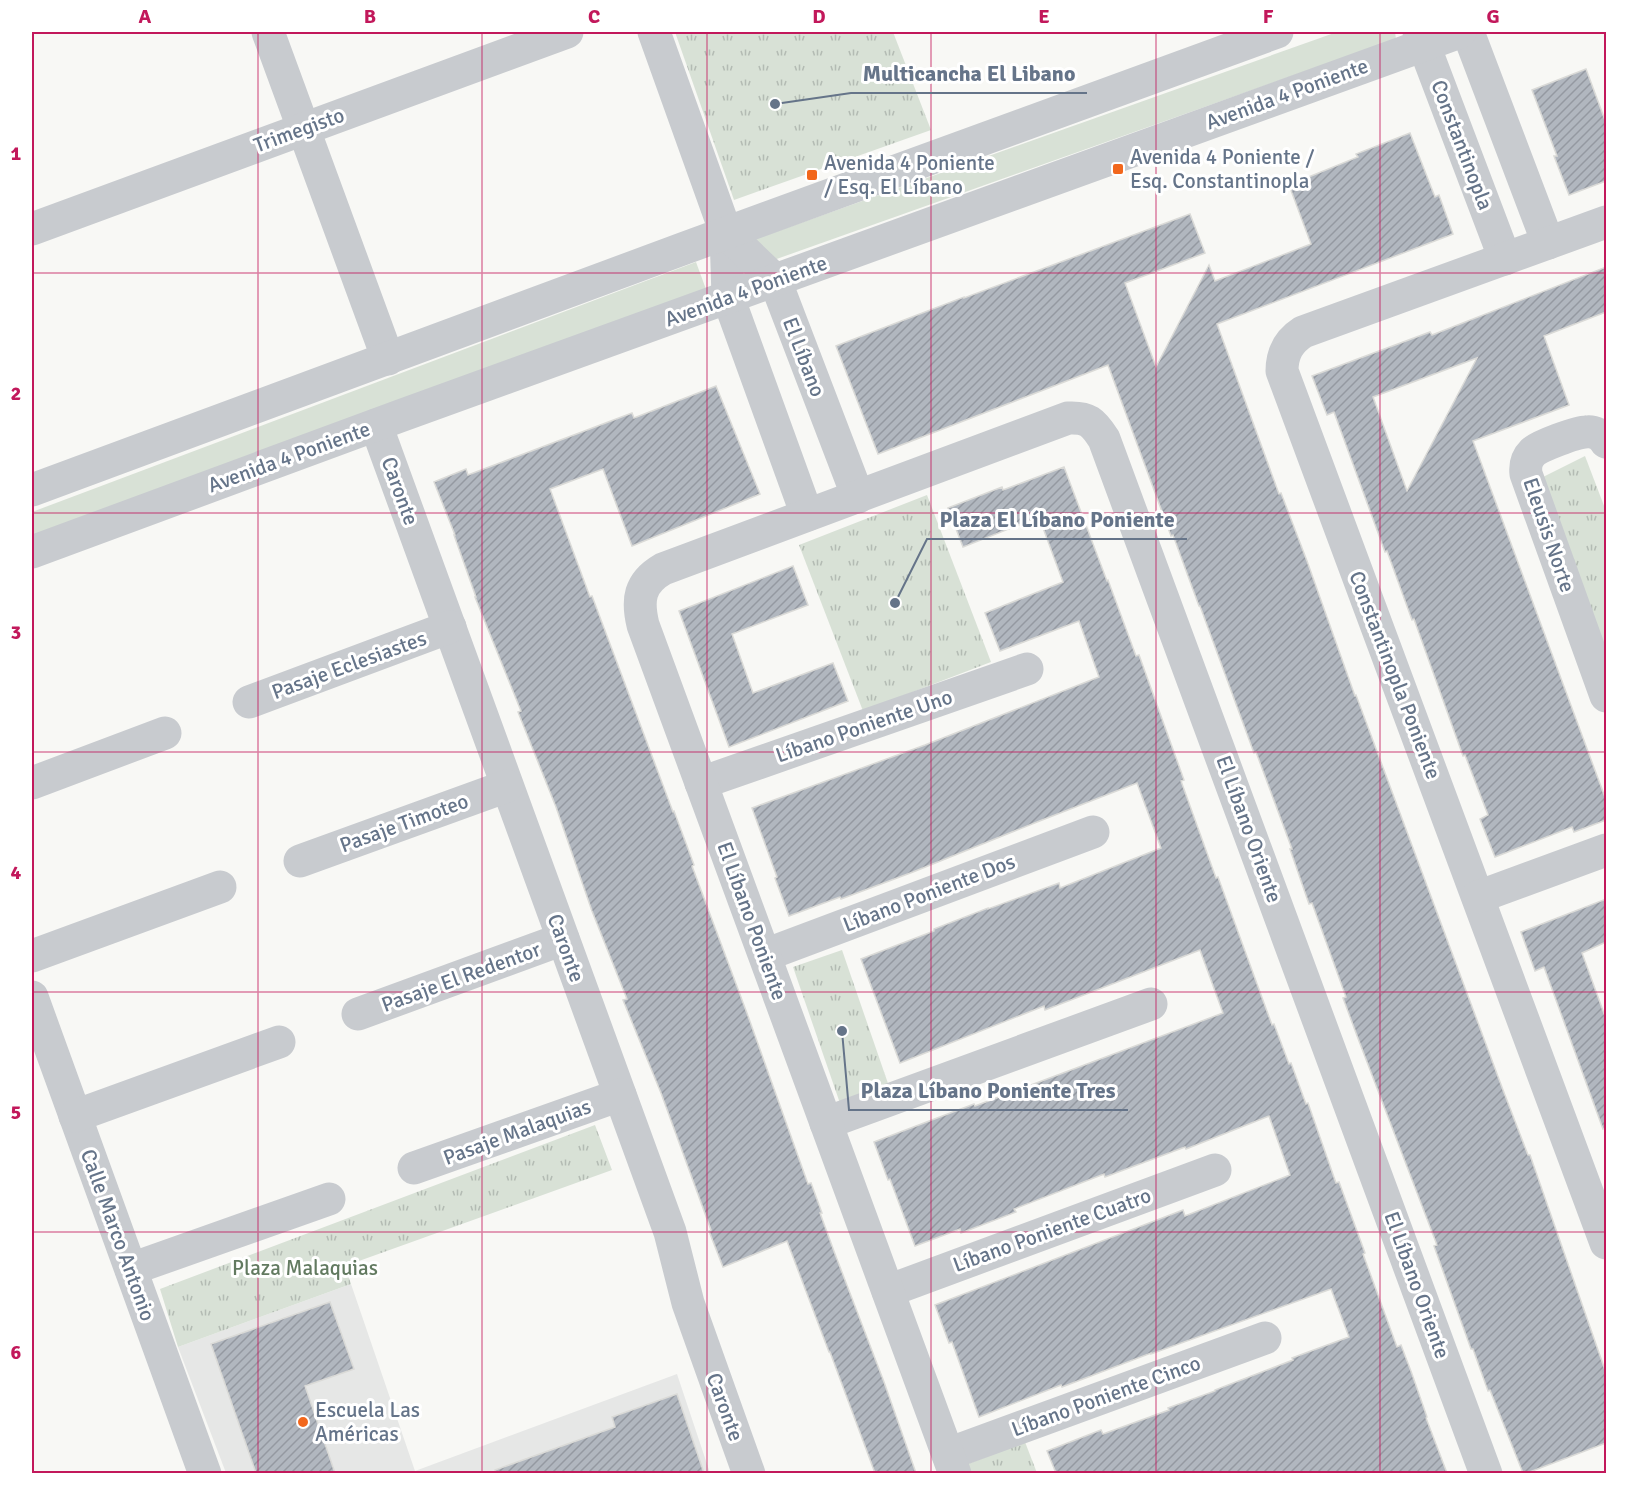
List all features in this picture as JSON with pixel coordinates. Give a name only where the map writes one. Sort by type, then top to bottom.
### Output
[{"type":"street","points":[[268,32],[387,359]]},
{"type":"street","name":"Trimegisto","points":[[32,230],[567,32]]},
{"type":"street","name":"El Líbano","points":[[654,32],[726,233],[728,297],[807,515]]},
{"type":"street","points":[[32,490],[1277,32]]},
{"type":"street","name":"Avenida 4 Poniente","points":[[32,552],[775,280],[1421,38],[1460,32]]},
{"type":"street","points":[[1467,32],[1526,251]]},
{"type":"street","name":"Constantinopla","points":[[1421,38],[1526,251]]},
{"type":"street","name":"Constantinopla Poniente","points":[[1606,222],[1303,332],[1289,344],[1282,361],[1284,380],[1606,1243]]},
{"type":"street","name":"El Líbano","points":[[726,233],[775,280],[858,497]]},
{"type":"street","name":"El Líbano Oriente","points":[[858,497],[1068,418],[1089,420],[1097,428],[1113,461],[1486,1473]]},
{"type":"street","name":"Caronte","points":[[376,425],[670,1232],[688,1303],[749,1473]]},
{"type":"street","name":"Eleusis Norte","points":[[1606,442],[1596,433],[1578,434],[1539,448],[1528,459],[1526,466],[1526,474],[1606,696]]},
{"type":"street","name":"El Líbano Poniente","points":[[858,497],[653,574],[644,587],[639,609],[643,626],[952,1463]]},
{"type":"street","name":"Pasaje Eclesiastes","points":[[249,702],[450,627]]},
{"type":"street","name":"Líbano Poniente Uno","points":[[701,783],[1027,669]]},
{"type":"street","points":[[32,783],[165,733]]},
{"type":"street","name":"Pasaje Timoteo","points":[[300,861],[507,786]]},
{"type":"street","name":"Líbano Poniente Dos","points":[[765,955],[1093,832]]},
{"type":"street","points":[[1478,897],[1606,850]]},
{"type":"street","points":[[32,956],[220,887]]},
{"type":"street","name":"Pasaje El Redentor","points":[[358,1014],[563,939]]},
{"type":"street","name":"Calle Marco Antonio","points":[[32,998],[205,1473]]},
{"type":"street","points":[[826,1123],[1152,1004]]},
{"type":"street","points":[[75,1116],[279,1042]]},
{"type":"street","name":"Pasaje Malaquias","points":[[414,1168],[620,1095]]},
{"type":"street","name":"Líbano Poniente Cuatro","points":[[888,1291],[1215,1170]]},
{"type":"street","points":[[131,1269],[329,1199]]},
{"type":"street","name":"Líbano Poniente Cinco","points":[[952,1463],[1265,1338]]},
{"type":"shaded area","name":"Escuela Las Américas","points":[[351,1284],[415,1471],[677,1374],[710,1473],[226,1473],[178,1347]]},
{"type":"green space","points":[[675,32],[893,32],[931,130],[734,200]]},
{"type":"green space","points":[[1337,32],[1395,32],[1396,39],[771,261],[750,241]]},
{"type":"green space","points":[[696,262],[707,292],[32,538],[32,512]]},
{"type":"green space","points":[[1585,456],[1606,511],[1606,670],[1537,480]]},
{"type":"green space","points":[[927,495],[991,662],[863,711],[799,545]]},
{"type":"green space","points":[[842,950],[892,1095],[843,1112],[793,967]]},
{"type":"green space","name":"Plaza Malaquias","points":[[595,1125],[612,1170],[345,1266],[351,1284],[178,1347],[160,1289]]},
{"type":"green space","points":[[1025,1442],[1037,1473],[969,1473],[965,1465]]},
{"type":"building","points":[[1586,69],[1606,123],[1606,181],[1569,195],[1532,90]]},
{"type":"building","points":[[1410,133],[1435,197],[1439,195],[1453,234],[1217,324],[1503,1090],[1528,1155],[1530,1155],[1606,1373],[1606,1443],[1527,1473],[1523,1473],[1473,1349],[1471,1349],[1434,1246],[1437,1245],[1343,998],[1346,997],[1312,903],[1309,904],[1290,849],[1292,849],[1256,752],[1254,753],[1173,535],[1171,536],[1108,365],[878,454],[836,346],[1190,214],[1205,253],[1125,283],[1156,367],[1209,265],[1215,281],[1311,244],[1289,185],[1358,157],[1356,154]]},
{"type":"building","points":[[1606,267],[1606,312],[1544,336],[1569,405],[1473,441],[1606,800],[1606,820],[1574,832],[1572,827],[1495,857],[1480,819],[1488,815],[1465,755],[1463,756],[1414,619],[1412,620],[1387,551],[1385,552],[1334,412],[1327,415],[1312,376],[1430,332],[1432,335]],"holes":[[[1477,358],[1407,491],[1373,397]]]},
{"type":"building","points":[[716,386],[760,494],[632,546],[603,469],[550,489],[674,811],[808,1184],[811,1183],[916,1473],[875,1473],[787,1241],[723,1267],[661,1093],[623,1000],[627,999],[518,712],[521,711],[475,597],[455,535],[434,482],[466,469],[468,475],[632,413],[634,418]]},
{"type":"building","points":[[1064,467],[1136,656],[1139,655],[1216,878],[1218,877],[1272,1025],[1274,1024],[1289,1064],[1291,1063],[1306,1104],[1308,1103],[1336,1183],[1339,1182],[1397,1347],[1401,1345],[1447,1473],[1056,1473],[1047,1451],[1101,1430],[1103,1434],[1169,1410],[1168,1408],[1349,1337],[1331,1289],[1062,1387],[1061,1385],[979,1417],[952,1342],[949,1343],[935,1305],[1183,1210],[1185,1216],[1290,1175],[1269,1116],[1186,1149],[1185,1147],[1105,1177],[1104,1174],[1014,1209],[1016,1212],[961,1233],[960,1229],[915,1246],[874,1142],[1223,1013],[1200,950],[1045,1010],[1044,1006],[900,1063],[861,959],[988,908],[1059,883],[1060,888],[1161,848],[1137,783],[913,872],[789,916],[752,808],[925,745],[1099,677],[1079,621],[1000,651],[985,613],[1063,582],[1039,517],[963,547],[948,508],[1002,487],[1003,490]]},
{"type":"building","points":[[793,566],[808,605],[732,634],[753,693],[833,663],[848,701],[729,747],[679,611]]},
{"type":"building","points":[[1606,899],[1606,942],[1582,953],[1606,1019],[1606,1128],[1603,1129],[1544,967],[1535,971],[1521,932]]},
{"type":"building","points":[[330,1302],[354,1369],[305,1386],[335,1473],[256,1473],[211,1344]]},
{"type":"building","points":[[677,1394],[704,1473],[495,1473],[495,1470],[615,1427],[612,1417]]},
{"type":"place","name":"Multicancha El Libano","points":[[775,104]]},
{"type":"place","name":"Avenida 4 Poniente / Esq. Constantinopla","points":[[1118,169]]},
{"type":"place","name":"Avenida 4 Poniente / Esq. El Líbano","points":[[812,175]]},
{"type":"place","name":"Plaza El Líbano Poniente","points":[[895,603]]},
{"type":"place","name":"Plaza Líbano Poniente Tres","points":[[842,1031]]},
{"type":"place","name":"Escuela Las Américas","points":[[303,1422]]}]
